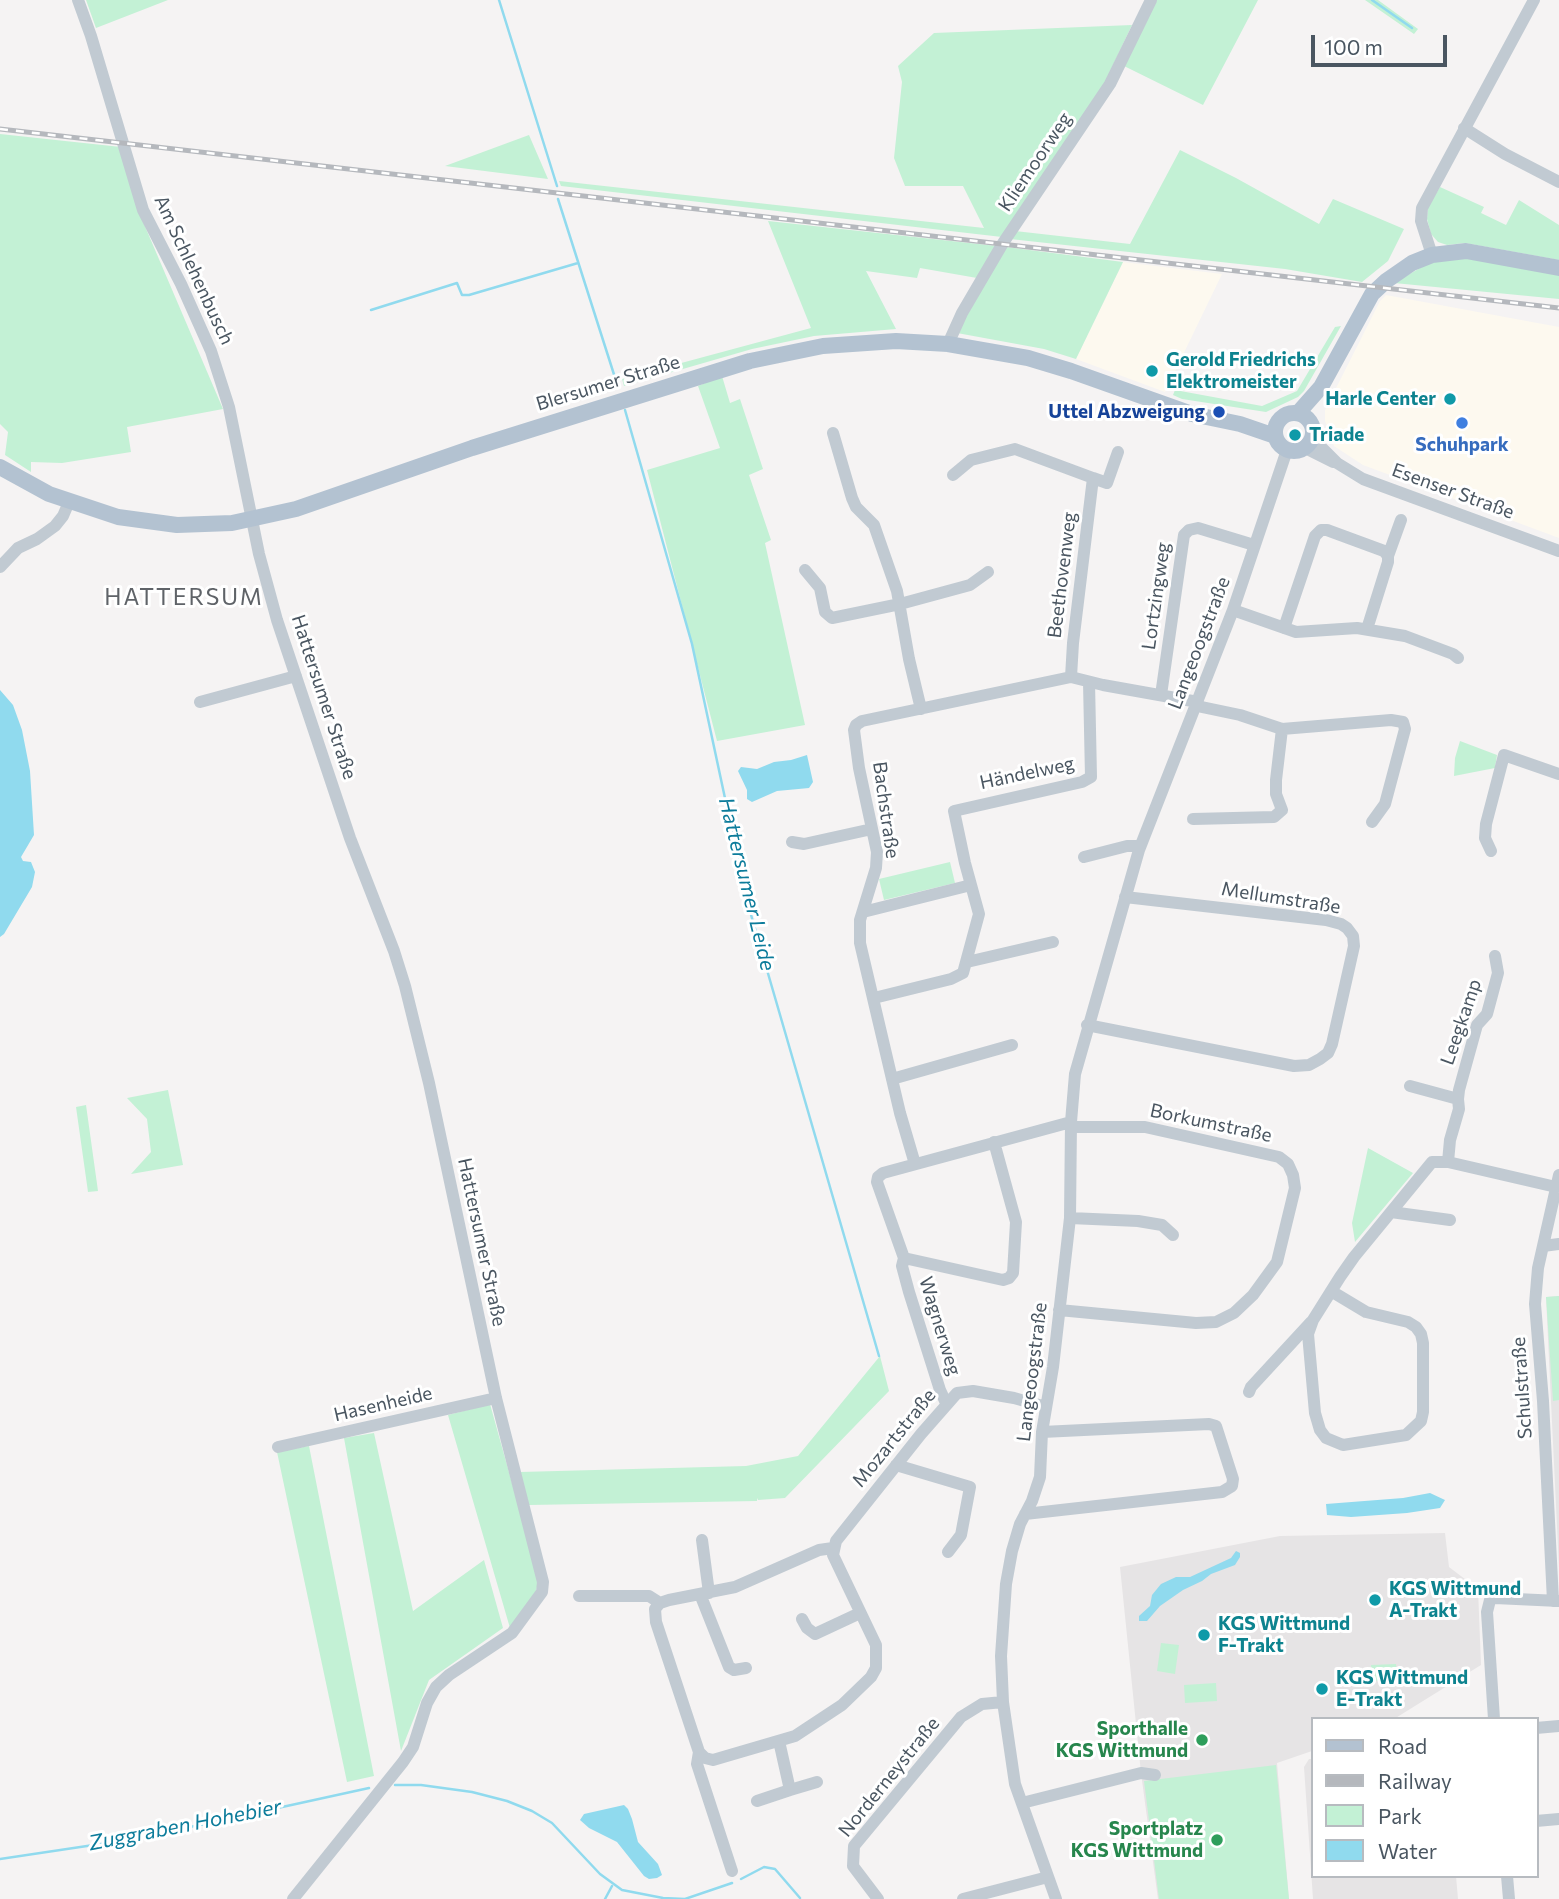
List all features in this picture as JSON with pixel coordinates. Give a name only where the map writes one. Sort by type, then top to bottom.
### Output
[{"type":"main road","points":[[1304,416],[1372,295],[1399,271],[1433,255],[1457,252],[1483,253],[1559,268]]},
{"type":"main road","name":"Blersumer Straße","points":[[0,467],[68,502],[118,517],[156,524],[193,526],[252,520],[296,509],[506,437],[750,361],[823,346],[896,341],[948,344],[1028,358],[1192,414],[1276,429]]},
{"type":"main road","points":[[1286,414],[1304,416],[1312,425],[1309,443],[1300,451],[1287,450],[1277,442],[1276,429],[1286,414]]},
{"type":"street","name":"Am Schlehenbusch","points":[[78,0],[143,210],[211,351],[229,407],[252,520]]},
{"type":"street","name":"Kliemoorweg","points":[[948,344],[962,313],[1003,243],[1110,84],[1151,0]]},
{"type":"street","points":[[1433,255],[1421,220],[1422,208],[1534,0]]},
{"type":"street","points":[[1464,128],[1506,155],[1559,182]]},
{"type":"street","points":[[833,433],[856,507],[874,525],[878,533],[900,604],[921,709]]},
{"type":"street","name":"Esenser Straße","points":[[1309,443],[1363,479],[1559,551]]},
{"type":"street","points":[[953,475],[971,460],[1015,449],[1107,483],[1118,452]]},
{"type":"street","name":"Langeoogstraße","points":[[1056,1899],[1016,1784],[1003,1702],[1001,1656],[1006,1584],[1016,1533],[1032,1501],[1040,1477],[1042,1432],[1053,1367],[1070,1218],[1071,1124],[1075,1074],[1140,846],[1233,610],[1287,450]]},
{"type":"street","name":"Beethovenweg","points":[[1070,677],[1093,478]]},
{"type":"street","points":[[0,567],[18,548],[55,526],[63,516],[68,502]]},
{"type":"street","name":"Hattersumer Straße","points":[[252,520],[277,620],[350,838],[405,986],[429,1083],[496,1398],[541,1570],[542,1592],[512,1633],[449,1675],[436,1688],[427,1703],[412,1747],[403,1762],[293,1899]]},
{"type":"street","points":[[1367,629],[1401,520]]},
{"type":"street","name":"Lortzingweg","points":[[1161,695],[1184,535],[1189,530],[1198,528],[1254,545]]},
{"type":"street","points":[[1284,628],[1318,533],[1327,530],[1384,551],[1388,556]]},
{"type":"street","points":[[805,570],[820,588],[825,612],[832,618],[900,604],[970,585],[988,572]]},
{"type":"street","points":[[1233,610],[1296,632],[1357,628],[1405,636],[1458,658]]},
{"type":"street","points":[[200,702],[296,676]]},
{"type":"street","name":"Bachstraße","points":[[915,1164],[860,943],[860,920],[877,868],[877,852],[859,768],[854,730],[856,725],[862,721],[1070,677],[1161,695],[1240,715],[1282,729]]},
{"type":"street","name":"Händelweg","points":[[967,962],[979,914],[954,811],[1082,782],[1091,777],[1089,682]]},
{"type":"street","points":[[1194,819],[1274,817],[1282,810],[1276,794],[1276,780],[1282,729],[1391,720],[1403,722],[1405,729],[1385,804],[1372,822]]},
{"type":"street","points":[[1491,851],[1485,838],[1486,824],[1504,755],[1559,774]]},
{"type":"street","points":[[792,842],[804,844],[872,829]]},
{"type":"street","points":[[1084,857],[1127,846],[1140,846]]},
{"type":"street","points":[[863,912],[971,885]]},
{"type":"street","name":"Mellumstraße","points":[[1087,1025],[1294,1066],[1309,1065],[1320,1059],[1332,1044],[1354,946],[1353,936],[1347,928],[1326,920],[1125,897]]},
{"type":"street","points":[[874,998],[958,976],[967,962],[1053,942]]},
{"type":"street","name":"Leegkamp","points":[[1448,1161],[1450,1140],[1459,1109],[1459,1090],[1477,1025],[1487,1014],[1498,973],[1495,956]]},
{"type":"street","points":[[892,1079],[1012,1045]]},
{"type":"street","points":[[1410,1086],[1458,1099]]},
{"type":"street","points":[[915,1164],[1071,1124]]},
{"type":"street","name":"Borkumstraße","points":[[1059,1310],[1196,1323],[1216,1322],[1234,1313],[1253,1295],[1276,1262],[1295,1188],[1288,1164],[1279,1157],[1145,1127],[1071,1124]]},
{"type":"street","name":"Wagnerweg","points":[[904,1258],[1003,1280],[1013,1273],[1016,1222],[995,1142]]},
{"type":"street","points":[[1331,1291],[1366,1312],[1408,1322],[1421,1334],[1423,1412],[1421,1421],[1406,1435],[1343,1445],[1326,1438],[1317,1423],[1315,1413],[1308,1335],[1313,1320],[1331,1291],[1354,1256],[1432,1162],[1448,1161],[1557,1181]]},
{"type":"street","name":"Wagnerweg","points":[[915,1164],[883,1173],[877,1182],[904,1258],[902,1266],[909,1292],[946,1403]]},
{"type":"street","name":"Schulstraße","points":[[1556,1601],[1535,1304],[1538,1268],[1557,1181]]},
{"type":"street","points":[[1391,1212],[1450,1220]]},
{"type":"street","points":[[1070,1218],[1138,1221],[1161,1225],[1173,1235]]},
{"type":"street","points":[[1543,1246],[1559,1244]]},
{"type":"street","points":[[1249,1392],[1313,1320]]},
{"type":"street","name":"Mozartstraße","points":[[833,1548],[896,1465],[957,1393],[973,1391],[1046,1407]]},
{"type":"street","name":"Hasenheide","points":[[278,1447],[496,1398]]},
{"type":"street","points":[[1025,1514],[1222,1492],[1232,1486],[1234,1479],[1216,1426],[1209,1424],[1042,1432]]},
{"type":"street","points":[[896,1465],[970,1488],[961,1535],[948,1552]]},
{"type":"street","points":[[702,1540],[705,1593],[729,1667],[734,1670],[746,1668]]},
{"type":"street","points":[[579,1596],[654,1600],[705,1593],[735,1587],[819,1550],[833,1548],[835,1561],[876,1645],[876,1668],[842,1705],[804,1731],[713,1760],[705,1758],[699,1752],[656,1622],[654,1600]]},
{"type":"street","points":[[1494,1717],[1487,1605],[1490,1601],[1504,1598],[1556,1601]]},
{"type":"street","points":[[802,1619],[807,1628],[815,1634],[860,1613]]},
{"type":"street","name":"Norderneystraße","points":[[878,1899],[853,1866],[854,1846],[961,1717],[982,1704],[1003,1702]]},
{"type":"street","points":[[1538,1728],[1559,1726]]},
{"type":"street","points":[[779,1741],[790,1790]]},
{"type":"street","points":[[699,1752],[696,1764],[732,1871]]},
{"type":"street","points":[[1022,1803],[1141,1773],[1155,1774]]},
{"type":"street","points":[[757,1801],[817,1782]]},
{"type":"street","points":[[1538,1821],[1559,1819]]},
{"type":"street","points":[[963,1899],[1048,1877]]},
{"type":"street","points":[[1507,1878],[1509,1899]]},
{"type":"shaded area","points":[[1123,262],[1222,274],[1165,392],[1076,359]]},
{"type":"shaded area","points":[[1386,295],[1559,327],[1559,538],[1363,465],[1334,446],[1325,421],[1325,410],[1380,301]]},
{"type":"shaded area","points":[[1559,1296],[1559,1568],[1546,1297]]},
{"type":"shaded area","points":[[1445,1533],[1449,1567],[1478,1589],[1481,1665],[1397,1717],[1310,1717],[1310,1752],[1277,1763],[1289,1899],[1158,1899],[1141,1773],[1120,1567],[1280,1536]]},
{"type":"shaded area","points":[[1310,1759],[1310,1855],[1304,1767]]},
{"type":"shaded area","points":[[1312,1878],[1456,1878],[1458,1899],[1313,1899]]},
{"type":"green space","points":[[86,0],[168,0],[96,28]]},
{"type":"green space","points":[[1156,0],[1258,0],[1203,105],[1124,66]]},
{"type":"green space","points":[[1365,0],[1378,0],[1418,29],[1414,34]]},
{"type":"green space","points":[[1132,25],[1104,84],[1002,237],[561,186],[559,181],[984,228],[963,186],[905,186],[894,158],[902,82],[898,66],[934,33]]},
{"type":"green space","points":[[0,134],[121,147],[138,210],[223,409],[127,427],[131,452],[62,463],[31,462],[31,472],[5,455],[8,432],[0,424]]},
{"type":"green space","points":[[529,135],[548,179],[445,166]]},
{"type":"green space","points":[[1180,150],[1319,224],[1333,199],[1404,229],[1388,261],[1362,282],[1285,269],[1010,239],[1015,231],[1130,244]]},
{"type":"green space","points":[[1440,187],[1484,207],[1481,213],[1506,225],[1519,200],[1559,225],[1559,260],[1465,243],[1447,245],[1438,242],[1431,234],[1427,219],[1428,207]]},
{"type":"green space","points":[[768,221],[997,246],[977,278],[920,268],[917,278],[866,271],[896,329],[814,336],[752,349],[624,386],[622,379],[811,328]]},
{"type":"green space","points":[[1006,247],[1123,262],[1076,359],[1044,349],[957,333]]},
{"type":"green space","points":[[1473,257],[1559,272],[1559,299],[1394,283],[1427,264]]},
{"type":"green space","points":[[1341,326],[1304,391],[1298,397],[1266,412],[1182,399],[1173,395],[1175,390],[1262,406],[1297,391],[1335,327]]},
{"type":"green space","points":[[722,376],[730,403],[740,399],[763,469],[749,475],[771,540],[765,543],[805,725],[717,741],[647,470],[720,448],[698,386]]},
{"type":"green space","points":[[1460,741],[1497,755],[1495,768],[1454,776]]},
{"type":"green space","points":[[950,862],[955,883],[884,900],[879,879]]},
{"type":"green space","points":[[168,1090],[183,1165],[131,1174],[151,1152],[147,1119],[127,1098]]},
{"type":"green space","points":[[86,1105],[98,1191],[88,1192],[76,1107]]},
{"type":"green space","points":[[1368,1148],[1413,1173],[1355,1242],[1352,1223]]},
{"type":"green space","points":[[1559,1296],[1559,1400],[1553,1401],[1546,1297]]},
{"type":"green space","points":[[880,1356],[889,1391],[785,1498],[757,1498],[757,1501],[529,1505],[520,1472],[746,1466],[798,1456]]},
{"type":"green space","points":[[490,1404],[539,1580],[533,1601],[510,1628],[448,1415]]},
{"type":"green space","points":[[374,1433],[413,1611],[484,1560],[503,1628],[429,1680],[401,1751],[344,1438]]},
{"type":"green space","points":[[309,1446],[374,1776],[347,1782],[277,1452]]},
{"type":"green space","points":[[1161,1643],[1179,1645],[1175,1674],[1157,1671]]},
{"type":"green space","points":[[1396,1664],[1397,1679],[1372,1681],[1371,1665]]},
{"type":"green space","points":[[1216,1683],[1217,1701],[1185,1703],[1184,1685]]},
{"type":"green space","name":"Sportplatz KGS Wittmund","points":[[1276,1765],[1289,1899],[1159,1899],[1144,1781]]},
{"type":"water","points":[[0,690],[13,705],[22,730],[30,771],[34,835],[21,857],[23,861],[31,862],[35,872],[32,887],[0,937]]},
{"type":"water","points":[[807,755],[813,782],[809,788],[777,791],[752,802],[747,799],[747,790],[738,771],[741,767],[757,769],[774,762]]},
{"type":"water","points":[[1430,1493],[1445,1500],[1440,1508],[1351,1517],[1327,1515],[1326,1504],[1403,1498]]},
{"type":"water","points":[[1236,1551],[1240,1553],[1240,1557],[1235,1565],[1211,1574],[1183,1590],[1160,1606],[1147,1621],[1139,1621],[1139,1616],[1150,1606],[1152,1595],[1161,1584],[1176,1577],[1190,1577],[1231,1558]]},
{"type":"water","points":[[624,1805],[632,1819],[638,1842],[658,1864],[662,1875],[657,1878],[649,1879],[644,1876],[617,1842],[589,1828],[580,1820],[584,1814]]},
{"type":"waterway","name":"Hattersumer Leide","points":[[499,0],[557,186]]},
{"type":"waterway","points":[[1372,0],[1412,28]]},
{"type":"waterway","name":"Hattersumer Leide","points":[[558,199],[618,387]]},
{"type":"waterway","points":[[371,310],[457,283],[462,295],[469,295],[578,263]]},
{"type":"waterway","name":"Hattersumer Leide","points":[[625,410],[692,644],[747,901],[879,1356]]},
{"type":"waterway","name":"Zuggraben Hohebier","points":[[395,1785],[421,1785],[472,1792],[532,1811],[552,1823],[600,1874],[622,1890],[663,1898],[685,1899],[732,1883]]},
{"type":"waterway","name":"Zuggraben Hohebier","points":[[0,1859],[107,1843],[369,1788]]},
{"type":"waterway","points":[[741,1879],[764,1867],[775,1869],[800,1898]]},
{"type":"waterway","points":[[605,1899],[612,1886]]},
{"type":"railway","points":[[0,129],[1559,308]]},
{"type":"place","name":"Gerold Friedrichs Elektromeister","points":[[1152,371]]},
{"type":"place","name":"Harle Center","points":[[1450,399]]},
{"type":"place","name":"Uttel Abzweigung","points":[[1219,412]]},
{"type":"place","name":"Schuhpark","points":[[1462,423]]},
{"type":"place","name":"Triade","points":[[1295,435]]},
{"type":"place","name":"KGS Wittmund A-Trakt","points":[[1375,1600]]},
{"type":"place","name":"KGS Wittmund F-Trakt","points":[[1204,1635]]},
{"type":"place","name":"KGS Wittmund E-Trakt","points":[[1322,1689]]},
{"type":"place","name":"Sporthalle KGS Wittmund","points":[[1202,1740]]},
{"type":"place","name":"Sportplatz KGS Wittmund","points":[[1217,1840]]},
{"type":"district","name":"HATTERSUM","points":[[184,597]]}]
